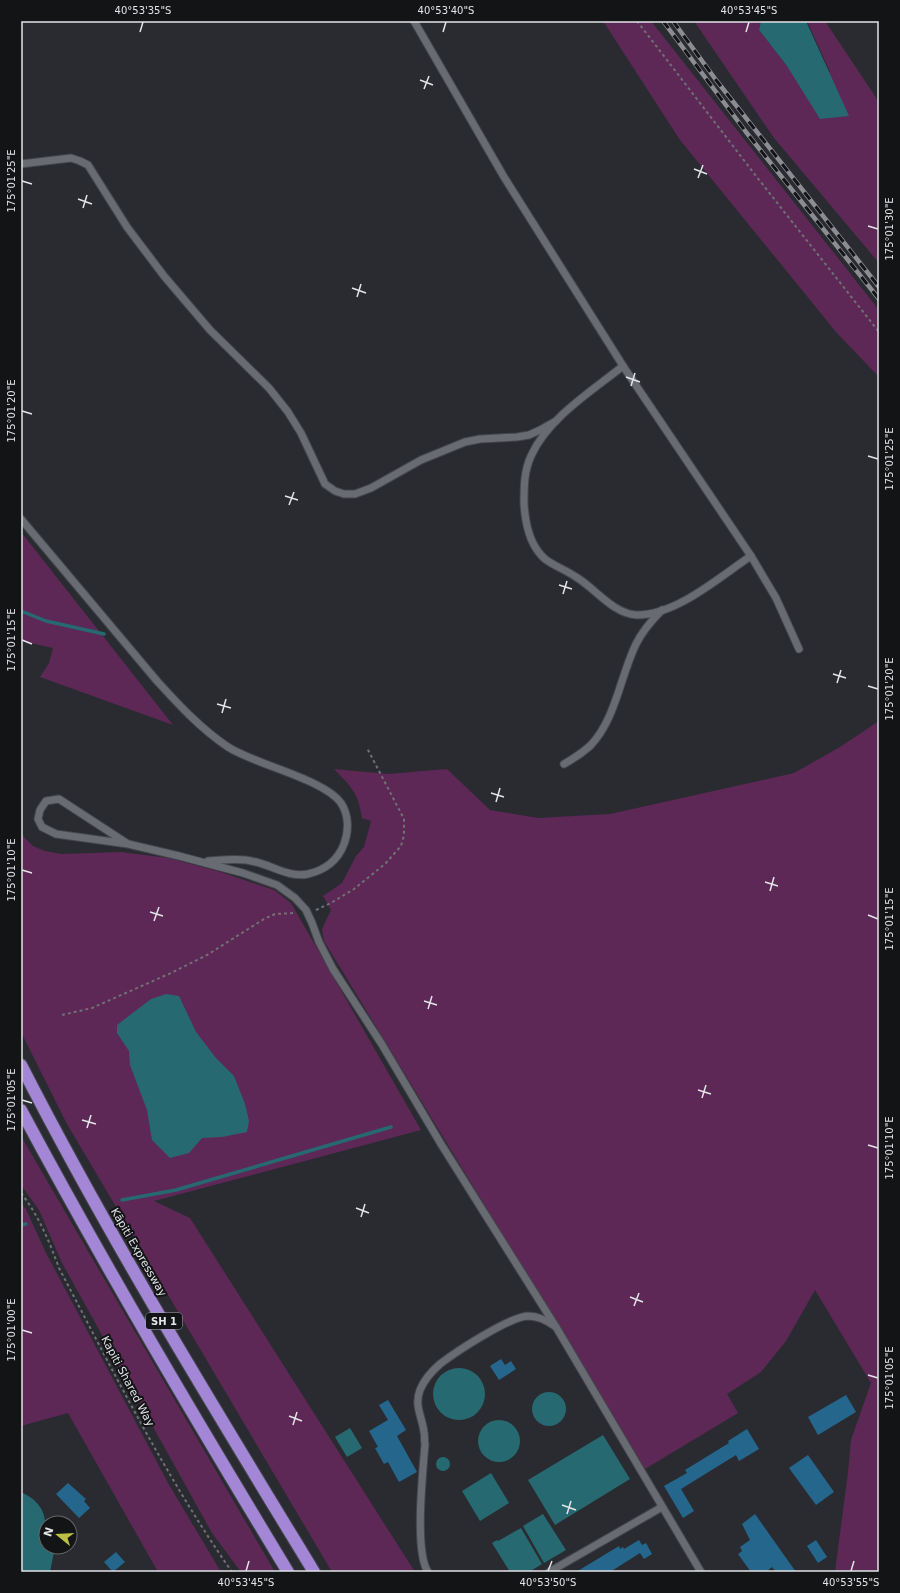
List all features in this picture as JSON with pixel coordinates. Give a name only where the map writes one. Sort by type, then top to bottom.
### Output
[{"type":"highway","name":"Kāpiti Expressway","points":[[21,1065],[99,1209],[209,1400],[314,1572]]},
{"type":"highway","name":"SH 1","points":[[21,1110],[110,1271],[196,1419],[288,1572]]},
{"type":"lane","points":[[414,21],[504,177],[623,366],[751,556],[776,598],[799,649]]},
{"type":"lane","points":[[21,164],[71,158],[80,160],[88,165],[128,227],[164,276],[210,330],[269,388],[288,412],[301,433],[325,484],[335,492],[354,494],[371,488],[427,458],[465,442],[480,439],[517,437],[540,430],[556,421],[623,366]]},
{"type":"lane","points":[[556,421],[540,440],[531,456],[526,470],[524,507],[528,531],[534,544],[544,558],[586,583],[612,606],[636,615],[663,610],[691,596],[751,556]]},
{"type":"lane","points":[[21,519],[157,681],[176,702],[200,724],[230,748],[258,762],[313,783],[326,790],[341,803],[345,810],[348,826],[344,843],[335,859],[321,870],[299,875],[286,873],[256,862],[245,860],[234,859],[199,861]]},
{"type":"lane","points":[[564,764],[589,747],[602,730],[616,698],[636,643],[645,628],[663,610]]},
{"type":"lane","points":[[128,844],[59,800],[46,801],[40,810],[38,819],[42,827],[56,834],[128,844],[242,873],[277,885],[295,898],[308,914],[319,942],[333,969],[381,1043],[441,1144],[556,1327],[701,1572]]},
{"type":"lane","points":[[428,1572],[421,1555],[420,1531],[424,1432],[417,1405],[418,1397],[424,1381],[440,1364],[490,1332],[519,1318],[529,1316],[538,1317],[547,1320],[556,1327]]},
{"type":"lane","points":[[550,1572],[662,1508]]},
{"type":"path","points":[[637,21],[751,171],[879,332]]},
{"type":"path","points":[[62,1015],[92,1008],[171,973],[207,955],[264,919],[275,914],[308,914],[331,903],[354,889],[385,864],[401,846],[404,835],[404,819],[367,748]]},
{"type":"path","name":"Kapiti Shared Way","points":[[21,1193],[33,1208],[46,1232],[59,1268],[170,1476],[202,1528],[232,1572]]},
{"type":"shaded area","points":[[603,21],[651,21],[879,310],[879,377],[836,332],[680,140]]},
{"type":"shaded area","points":[[694,21],[761,21],[759,30],[787,66],[830,72],[807,21],[825,21],[879,102],[879,263],[774,138]]},
{"type":"shaded area","points":[[21,532],[173,725],[40,677],[49,663],[53,648],[21,641]]},
{"type":"shaded area","points":[[879,721],[879,1572],[835,1572],[851,1440],[871,1383],[815,1290],[786,1341],[761,1372],[727,1394],[738,1413],[645,1469],[324,941],[322,929],[331,910],[323,896],[342,883],[356,856],[364,847],[371,821],[362,818],[353,790],[334,769],[388,774],[447,769],[490,810],[538,818],[610,814],[794,773],[840,747]]},
{"type":"shaded area","points":[[21,834],[33,846],[45,851],[61,854],[121,852],[168,858],[221,872],[274,890],[291,903],[421,1130],[154,1201],[190,1218],[415,1572],[332,1572],[67,1124],[21,1032]]},
{"type":"shaded area","points":[[21,1136],[275,1572],[241,1572],[212,1533],[62,1263],[39,1210],[21,1185]]},
{"type":"shaded area","points":[[21,1203],[26,1209],[45,1251],[168,1483],[221,1572],[158,1572],[68,1413],[21,1426]]},
{"type":"water","points":[[761,21],[806,21],[849,116],[820,119],[787,66],[759,30]]},
{"type":"water","points":[[166,994],[179,996],[196,1032],[216,1058],[234,1076],[245,1104],[249,1121],[247,1132],[222,1137],[202,1138],[189,1153],[170,1158],[152,1140],[147,1110],[130,1065],[129,1051],[117,1033],[117,1025],[151,999]]},
{"type":"water","points":[[459,1368],[473,1372],[481,1380],[485,1394],[481,1408],[473,1416],[459,1420],[445,1416],[437,1408],[433,1394],[437,1380],[445,1372]]},
{"type":"water","points":[[546,1392],[552,1392],[556,1393],[563,1399],[566,1409],[565,1416],[559,1423],[552,1426],[546,1426],[542,1425],[535,1419],[532,1412],[532,1406],[533,1402],[539,1395]]},
{"type":"water","points":[[495,1420],[503,1420],[511,1423],[517,1429],[520,1441],[517,1453],[511,1459],[503,1462],[495,1462],[487,1459],[481,1453],[478,1445],[478,1437],[481,1429],[487,1423]]},
{"type":"water","points":[[350,1428],[362,1448],[347,1457],[335,1437]]},
{"type":"water","points":[[603,1435],[630,1479],[555,1525],[528,1480]]},
{"type":"water","points":[[440,1457],[446,1457],[450,1461],[450,1467],[446,1471],[440,1471],[436,1467],[436,1461]]},
{"type":"water","points":[[491,1473],[509,1503],[480,1521],[462,1491]]},
{"type":"water","points":[[21,1492],[36,1502],[44,1514],[38,1515],[38,1555],[53,1555],[50,1572],[21,1572]]},
{"type":"water","points":[[543,1514],[566,1550],[544,1563],[523,1526]]},
{"type":"water","points":[[521,1528],[542,1564],[529,1572],[510,1572],[492,1543]]},
{"type":"building","points":[[501,1359],[505,1365],[511,1361],[516,1369],[499,1380],[490,1366]]},
{"type":"building","points":[[846,1395],[856,1412],[818,1435],[808,1417]]},
{"type":"building","points":[[388,1400],[406,1430],[397,1436],[417,1472],[399,1482],[388,1462],[384,1464],[375,1448],[378,1447],[369,1431],[388,1420],[379,1405]]},
{"type":"building","points":[[747,1429],[759,1449],[739,1461],[736,1455],[681,1489],[694,1511],[683,1518],[664,1486],[687,1473],[685,1470],[729,1443],[728,1441]]},
{"type":"building","points":[[808,1455],[834,1492],[816,1505],[789,1468]]},
{"type":"building","points":[[68,1483],[86,1499],[84,1501],[90,1508],[79,1518],[78,1515],[76,1515],[56,1494]]},
{"type":"building","points":[[755,1514],[796,1572],[776,1572],[772,1567],[766,1572],[751,1572],[738,1554],[742,1551],[740,1547],[750,1540],[742,1524]]},
{"type":"building","points":[[639,1540],[642,1545],[646,1543],[652,1554],[644,1559],[640,1553],[610,1572],[576,1572],[619,1546],[620,1549],[623,1547],[624,1549]]},
{"type":"building","points":[[816,1540],[827,1557],[818,1563],[807,1546]]},
{"type":"building","points":[[116,1552],[125,1562],[113,1572],[104,1562]]},
{"type":"waterway","points":[[21,611],[46,621],[104,634]]},
{"type":"waterway","points":[[122,1200],[176,1190],[391,1127]]},
{"type":"waterway","points":[[21,1225],[26,1224]]},
{"type":"railway","points":[[663,21],[746,132],[879,299]]},
{"type":"railway","points":[[673,21],[716,80],[879,287]]}]
